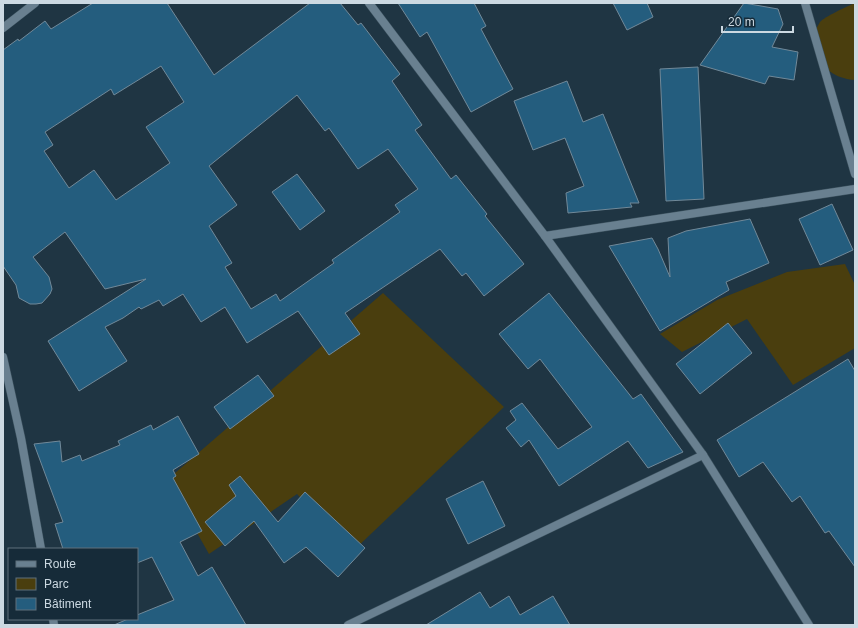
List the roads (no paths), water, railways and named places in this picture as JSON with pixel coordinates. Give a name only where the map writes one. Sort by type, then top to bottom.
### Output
[{"type":"street","points":[[3,28],[35,3]]},
{"type":"street","points":[[369,3],[545,236],[703,455],[809,625]]},
{"type":"street","points":[[805,3],[855,174]]},
{"type":"street","points":[[545,236],[855,189]]},
{"type":"street","points":[[3,357],[21,438],[41,548]]},
{"type":"street","points":[[348,625],[703,455]]}]
